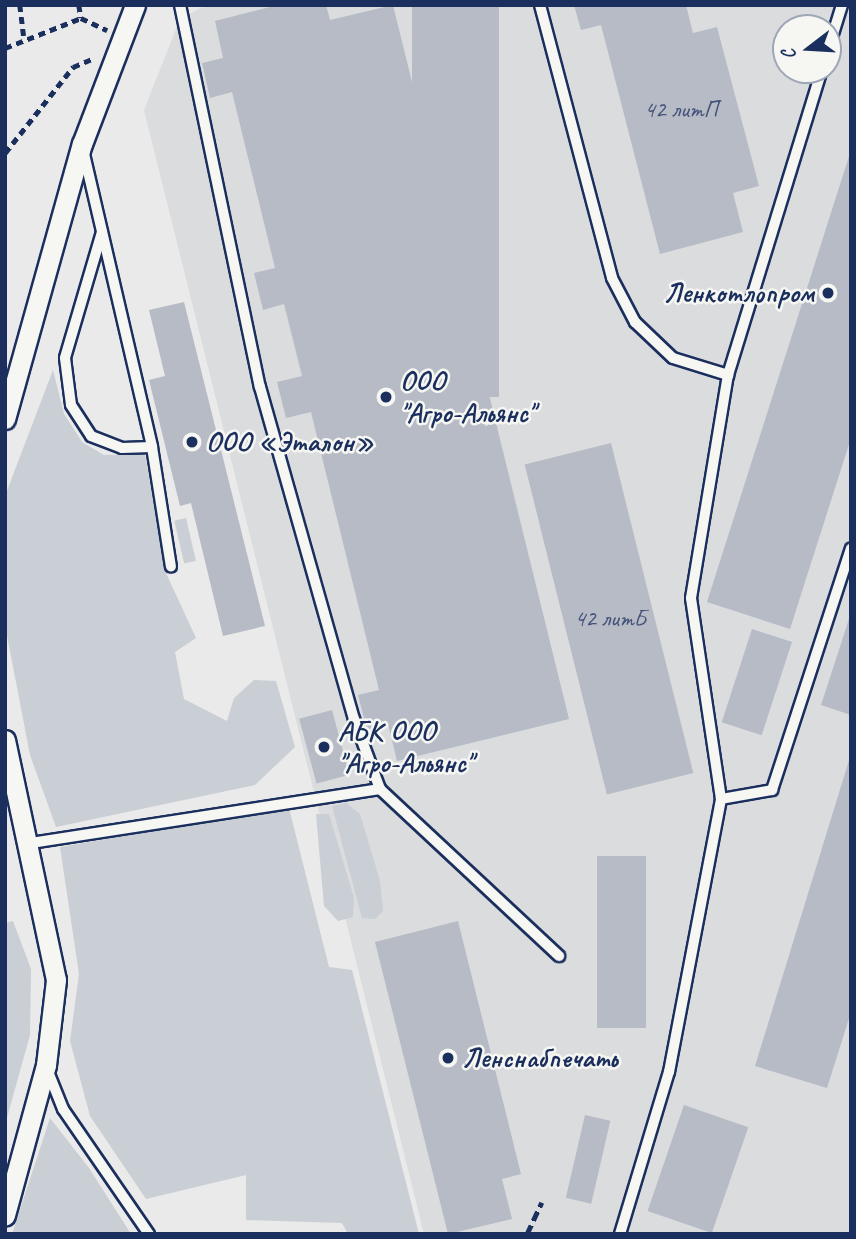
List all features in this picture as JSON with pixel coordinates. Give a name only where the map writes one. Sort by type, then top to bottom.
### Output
[{"type":"street","points":[[5,419],[82,144],[116,42],[135,5]]},
{"type":"street","points":[[5,1215],[46,1065],[55,980],[31,843],[6,748]]},
{"type":"lane","points":[[180,5],[260,387],[354,719],[380,789],[559,956]]},
{"type":"lane","points":[[540,5],[612,278],[635,322],[673,358],[728,375]]},
{"type":"lane","points":[[620,1234],[669,1072],[721,799],[691,598],[728,375],[818,84]]},
{"type":"lane","points":[[82,144],[152,447],[171,567]]},
{"type":"lane","points":[[102,231],[65,358],[71,405],[91,436],[122,448],[152,447]]},
{"type":"lane","points":[[721,799],[772,790],[851,549]]},
{"type":"lane","points":[[31,843],[380,789]]},
{"type":"lane","points":[[46,1065],[64,1109],[149,1234]]},
{"type":"path","points":[[20,5],[24,36]]},
{"type":"path","points":[[5,153],[73,67],[116,42],[81,18],[79,5]]},
{"type":"path","points":[[5,48],[24,36],[81,18]]},
{"type":"shaded area","points":[[206,5],[851,5],[851,1234],[424,1234],[144,110],[180,19]]},
{"type":"shaded area","points":[[53,370],[64,414],[82,442],[104,455],[145,454],[165,571],[196,638],[175,652],[184,699],[227,721],[234,698],[254,680],[276,681],[295,747],[255,785],[56,827],[30,755],[5,625],[5,496]]},
{"type":"shaded area","points":[[186,518],[196,561],[184,564],[174,521]]},
{"type":"shaded area","points":[[346,803],[360,814],[380,881],[383,911],[375,919],[362,918],[332,806]]},
{"type":"shaded area","points":[[289,808],[329,967],[352,970],[419,1234],[348,1234],[342,1223],[246,1220],[246,1175],[146,1199],[90,1116],[70,1041],[79,974],[60,847]]},
{"type":"shaded area","points":[[316,814],[329,814],[354,898],[353,917],[338,921],[324,906]]},
{"type":"shaded area","points":[[13,921],[31,969],[30,1035],[5,1125],[5,923]]},
{"type":"shaded area","points":[[50,1118],[89,1168],[131,1234],[12,1234]]},
{"type":"building","name":"ООО \"Агро-Альянс\"","points":[[278,5],[326,5],[330,20],[393,5],[569,719],[397,761],[388,724],[367,730],[358,695],[379,690],[311,412],[286,418],[277,382],[302,376],[284,304],[263,310],[254,273],[275,268],[232,92],[210,98],[202,63],[223,58],[215,21]]},
{"type":"building","points":[[412,5],[499,5],[499,397],[412,397]]},
{"type":"building","points":[[574,5],[686,5],[693,33],[717,27],[759,186],[733,193],[743,232],[660,254],[601,25],[581,30]]},
{"type":"building","name":"Ленкотлопром","points":[[851,150],[851,438],[790,629],[707,602]]},
{"type":"building","name":"ООО «Эталон»","points":[[184,302],[265,626],[223,636],[191,503],[180,506],[149,380],[165,376],[149,310]]},
{"type":"building","points":[[611,443],[693,773],[607,794],[525,465]]},
{"type":"building","points":[[851,616],[851,715],[821,705]]},
{"type":"building","points":[[752,629],[792,642],[762,735],[722,722]]},
{"type":"building","name":"АБК ООО \"Агро-Альянс\"","points":[[332,710],[349,775],[316,784],[299,719]]},
{"type":"building","points":[[850,757],[851,1012],[827,1088],[755,1066]]},
{"type":"building","points":[[597,856],[646,856],[646,1028],[597,1028]]},
{"type":"building","name":"Ленснабпечать","points":[[458,921],[521,1174],[502,1179],[512,1219],[448,1234],[375,942]]},
{"type":"building","points":[[684,1105],[748,1127],[712,1233],[648,1211]]},
{"type":"building","points":[[585,1115],[610,1121],[591,1204],[566,1198]]},
{"type":"railway","points":[[527,1234],[542,1202]]},
{"type":"place","name":"Ленкотлопром","points":[[828,293]]},
{"type":"place","name":"ООО \"Агро-Альянс\"","points":[[386,397]]},
{"type":"place","name":"ООО «Эталон»","points":[[192,442]]},
{"type":"place","name":"АБК ООО \"Агро-Альянс\"","points":[[324,747]]},
{"type":"place","name":"Ленснабпечать","points":[[448,1058]]}]
